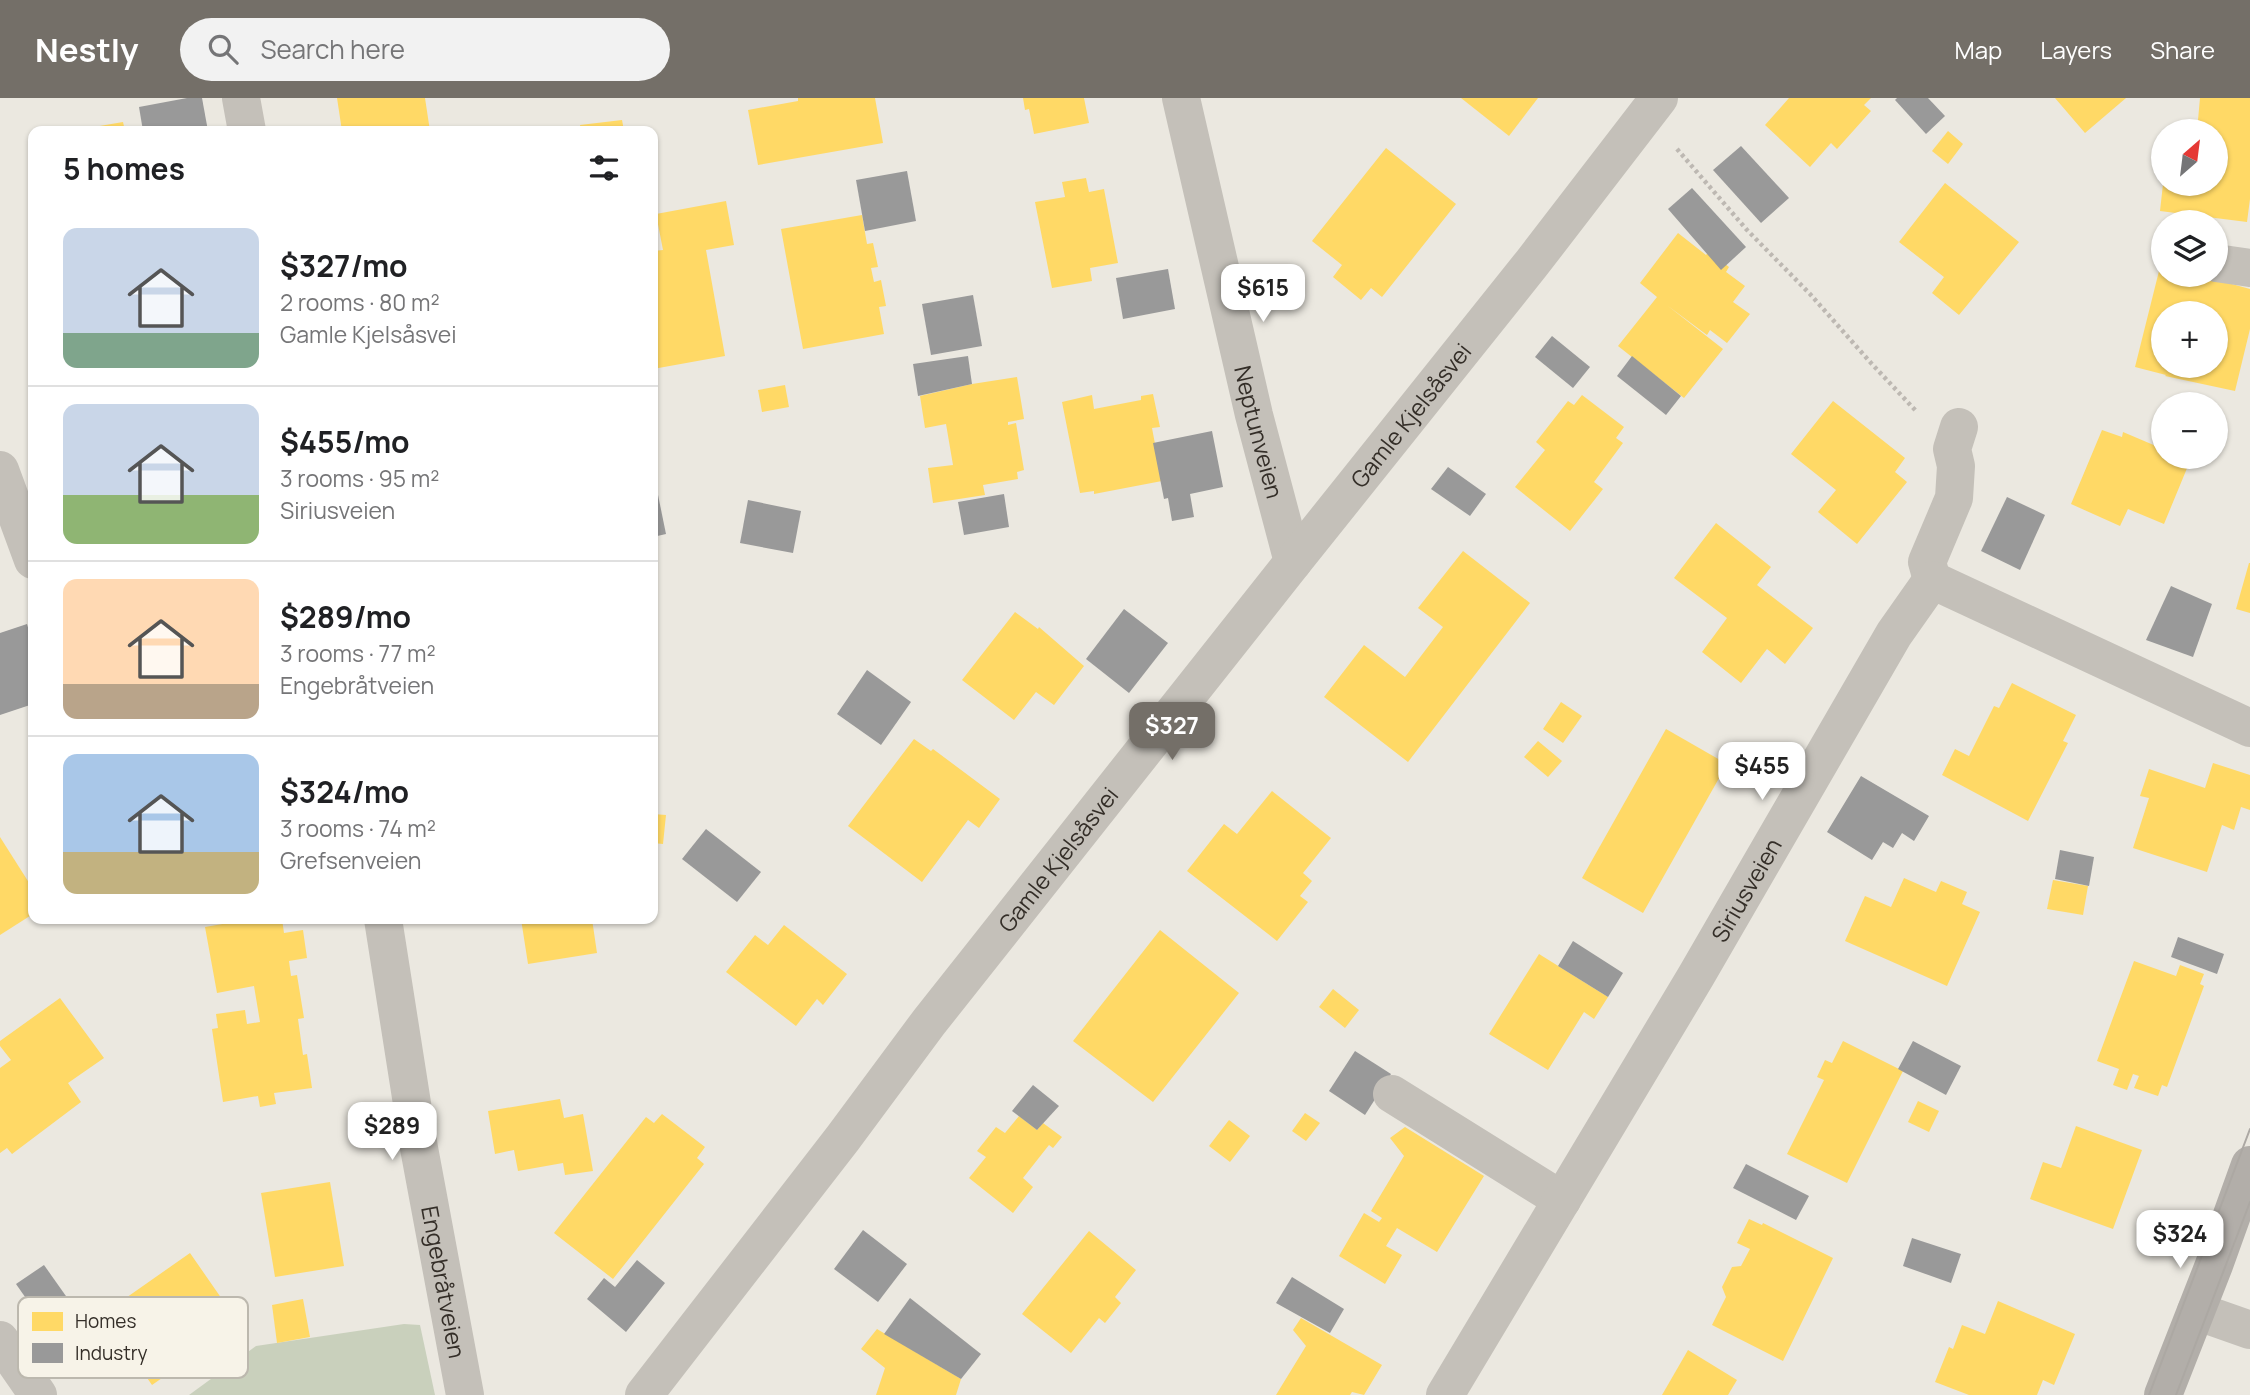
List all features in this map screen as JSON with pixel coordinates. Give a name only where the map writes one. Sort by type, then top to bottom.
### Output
[{"type":"main road","points":[[2163,1395],[2250,1165]]},
{"type":"street","points":[[241,98],[246,126]]},
{"type":"street","name":"Neptunveien","points":[[1181,98],[1254,415],[1293,562]]},
{"type":"street","name":"Gamle Kjelsåsvei","points":[[644,1395],[843,1139],[929,1022],[1532,263],[1653,106]]},
{"type":"street","points":[[2228,265],[2250,268]]},
{"type":"street","points":[[1941,423],[1956,466],[1954,498],[1927,562],[1932,580],[2250,728]]},
{"type":"street","points":[[0,470],[28,546]]},
{"type":"street","name":"Siriusveien","points":[[1445,1395],[1696,976],[1894,634],[1932,580]]},
{"type":"street","name":"Engebråtveien","points":[[384,924],[419,1148],[465,1395]]},
{"type":"street","points":[[1392,1094],[1562,1200]]},
{"type":"street","points":[[2196,1311],[2250,1330]]},
{"type":"street","points":[[0,1340],[18,1366]]},
{"type":"street","points":[[26,1378],[38,1395]]},
{"type":"path","points":[[1653,106],[1747,230],[1810,294],[1871,363],[1941,423]]},
{"type":"green space","points":[[404,1324],[420,1325],[435,1395],[189,1395],[212,1378],[248,1378],[248,1352],[256,1346]]},
{"type":"building: Homes","points":[[337,98],[425,98],[429,126],[341,126]]},
{"type":"building: Homes","points":[[798,98],[875,98],[883,143],[758,165],[748,110],[798,101]]},
{"type":"building: Homes","points":[[1023,98],[1084,98],[1089,123],[1034,134],[1029,109],[1025,110]]},
{"type":"building: Homes","points":[[1461,98],[1538,98],[1509,136]]},
{"type":"building: Homes","points":[[1789,98],[1871,98],[1864,105],[1871,111],[1837,149],[1831,143],[1810,167],[1765,125]]},
{"type":"building: Homes","points":[[2055,98],[2126,98],[2085,133]]},
{"type":"building: Homes","points":[[2200,98],[2250,98],[2250,199],[2247,222],[2228,220],[2228,210],[2160,210],[2162,196],[2228,196],[2228,119],[2198,119]]},
{"type":"building: Homes","points":[[622,120],[623,126],[580,126]]},
{"type":"building: Homes","points":[[123,122],[124,126],[100,126]]},
{"type":"building: Homes","points":[[1948,131],[1963,144],[1948,164],[1932,151]]},
{"type":"building: Homes","points":[[1386,148],[1456,204],[1382,297],[1371,288],[1361,300],[1333,277],[1342,265],[1312,241]]},
{"type":"building: Homes","points":[[1086,178],[1089,192],[1104,189],[1118,263],[1090,268],[1092,281],[1052,288],[1035,202],[1065,197],[1062,182]]},
{"type":"building: Homes","points":[[1945,183],[2019,242],[1959,315],[1932,293],[1944,277],[1899,242]]},
{"type":"building: Homes","points":[[726,201],[734,245],[706,250],[725,356],[658,368],[658,250],[663,250],[658,214]]},
{"type":"building: Homes","points":[[862,215],[867,244],[873,243],[878,267],[871,268],[874,282],[881,280],[886,306],[879,307],[884,334],[803,349],[781,229]]},
{"type":"building: Homes","points":[[1678,233],[1706,255],[1709,251],[1729,267],[1726,272],[1745,286],[1733,302],[1750,314],[1727,343],[1710,330],[1707,335],[1668,306],[1723,349],[1684,398],[1618,346],[1657,297],[1640,283]]},
{"type":"building: Homes","points":[[2228,283],[2250,289],[2250,329],[2235,391],[2174,378],[2228,378],[2228,301],[2152,301],[2155,287],[2228,287]]},
{"type":"building: Homes","points":[[2151,303],[2151,371],[2135,367]]},
{"type":"building: Homes","points":[[1017,377],[1024,419],[1008,422],[1008,425],[1016,423],[1024,470],[1017,472],[1018,479],[983,485],[985,495],[933,503],[928,468],[953,465],[946,424],[925,428],[920,396]]},
{"type":"building: Homes","points":[[785,385],[789,407],[762,412],[758,390]]},
{"type":"building: Homes","points":[[1153,394],[1160,427],[1152,428],[1162,481],[1094,494],[1094,491],[1080,493],[1062,402],[1092,395],[1094,409],[1141,400],[1141,396]]},
{"type":"building: Homes","points":[[1582,395],[1624,427],[1616,438],[1623,443],[1594,482],[1603,489],[1570,531],[1515,487],[1545,450],[1536,442],[1568,401],[1574,405]]},
{"type":"building: Homes","points":[[1833,401],[1905,458],[1895,472],[1907,482],[1857,544],[1818,512],[1836,490],[1791,454]]},
{"type":"building: Homes","points":[[2102,430],[2122,437],[2123,432],[2151,444],[2151,469],[2187,469],[2164,524],[2128,509],[2120,526],[2071,504]]},
{"type":"building: Homes","points":[[1716,523],[1771,567],[1757,585],[1813,628],[1785,664],[1767,649],[1741,683],[1702,652],[1727,618],[1674,578]]},
{"type":"building: Homes","points":[[1463,551],[1530,603],[1408,762],[1324,697],[1364,645],[1405,677],[1443,627],[1418,608]]},
{"type":"building: Homes","points":[[2250,563],[2250,613],[2236,609]]},
{"type":"building: Homes","points":[[1015,612],[1038,629],[1039,627],[1084,666],[1054,705],[1036,692],[1014,720],[962,680]]},
{"type":"building: Homes","points":[[2012,683],[2076,715],[2063,741],[2068,743],[2028,821],[1942,775],[1955,749],[1969,756],[1994,706],[1999,708]]},
{"type":"building: Homes","points":[[1561,702],[1582,716],[1563,743],[1543,729]]},
{"type":"building: Homes","points":[[1666,729],[1727,764],[1643,913],[1582,878]]},
{"type":"building: Homes","points":[[914,739],[931,751],[933,749],[1000,799],[979,828],[968,820],[922,882],[848,826]]},
{"type":"building: Homes","points":[[1538,741],[1562,761],[1548,777],[1524,757]]},
{"type":"building: Homes","points":[[2213,763],[2250,775],[2250,810],[2241,807],[2234,830],[2222,825],[2207,872],[2133,848],[2149,798],[2140,796],[2149,769],[2205,788]]},
{"type":"building: Homes","points":[[1272,791],[1331,838],[1303,873],[1312,881],[1300,896],[1308,902],[1277,941],[1187,871],[1224,824],[1237,834]]},
{"type":"building: Homes","points":[[658,814],[666,815],[663,844],[658,844]]},
{"type":"building: Homes","points":[[0,837],[28,881],[28,917],[0,935]]},
{"type":"building: Homes","points":[[1904,878],[1936,892],[1941,881],[1967,892],[1962,904],[1980,912],[1947,986],[1845,941],[1865,896],[1891,907]]},
{"type":"building: Homes","points":[[2053,880],[2088,886],[2083,915],[2047,909]]},
{"type":"building: Homes","points":[[222,924],[283,924],[284,933],[303,930],[307,958],[289,961],[291,976],[297,975],[304,1018],[298,1019],[303,1055],[307,1054],[312,1088],[274,1093],[276,1104],[260,1107],[258,1096],[223,1102],[212,1029],[218,1028],[216,1014],[245,1010],[247,1024],[260,1022],[254,986],[217,993],[205,927]]},
{"type":"building: Homes","points":[[522,924],[593,924],[597,953],[528,964]]},
{"type":"building: Homes","points":[[784,925],[847,974],[823,1005],[817,999],[796,1026],[726,972],[755,935],[768,945]]},
{"type":"building: Homes","points":[[1160,930],[1239,993],[1153,1102],[1073,1041]]},
{"type":"building: Homes","points":[[1539,954],[1608,997],[1594,1019],[1584,1012],[1548,1070],[1489,1034]]},
{"type":"building: Homes","points":[[2134,961],[2176,976],[2180,965],[2204,974],[2200,984],[2204,986],[2167,1087],[2162,1085],[2158,1096],[2134,1088],[2139,1076],[2133,1074],[2127,1090],[2113,1085],[2119,1069],[2097,1061]]},
{"type":"building: Homes","points":[[1333,989],[1359,1010],[1345,1028],[1319,1007]]},
{"type":"building: Homes","points":[[60,998],[104,1058],[68,1083],[81,1102],[12,1154],[7,1148],[0,1153],[0,1068],[11,1060],[0,1046],[0,1041]]},
{"type":"building: Homes","points":[[1843,1041],[1903,1071],[1847,1183],[1787,1154],[1824,1080],[1817,1077],[1825,1060],[1832,1063]]},
{"type":"building: Homes","points":[[560,1099],[564,1118],[583,1114],[593,1171],[565,1175],[563,1163],[518,1171],[514,1150],[495,1154],[488,1111]]},
{"type":"building: Homes","points":[[1918,1101],[1939,1111],[1929,1132],[1908,1122]]},
{"type":"building: Homes","points":[[1305,1113],[1320,1123],[1306,1141],[1292,1131]]},
{"type":"building: Homes","points":[[662,1114],[705,1147],[697,1158],[704,1164],[613,1279],[554,1233],[646,1117],[654,1123]]},
{"type":"building: Homes","points":[[1019,1116],[1037,1130],[1043,1123],[1062,1137],[1053,1148],[1049,1145],[1023,1178],[1033,1187],[1013,1213],[969,1178],[986,1157],[977,1151],[996,1127],[1005,1133]]},
{"type":"building: Homes","points":[[1229,1120],[1250,1136],[1230,1162],[1209,1146]]},
{"type":"building: Homes","points":[[2076,1126],[2142,1150],[2113,1229],[2030,1199],[2043,1162],[2061,1168]]},
{"type":"building: Homes","points":[[1405,1127],[1484,1176],[1437,1252],[1397,1228],[1386,1246],[1402,1255],[1385,1284],[1339,1256],[1364,1213],[1379,1222],[1382,1218],[1371,1211],[1404,1156],[1390,1138]]},
{"type":"building: Homes","points":[[330,1182],[344,1266],[275,1277],[261,1193]]},
{"type":"building: Homes","points":[[1749,1219],[1762,1225],[1763,1223],[1833,1258],[1783,1361],[1712,1325],[1726,1297],[1722,1287],[1732,1267],[1741,1266],[1750,1249],[1737,1243]]},
{"type":"building: Homes","points":[[1089,1231],[1136,1270],[1115,1297],[1121,1303],[1105,1323],[1099,1318],[1071,1353],[1022,1314]]},
{"type":"building: Homes","points":[[190,1253],[221,1297],[127,1297]]},
{"type":"building: Homes","points":[[303,1299],[310,1337],[277,1343],[272,1305]]},
{"type":"building: Homes","points":[[1998,1301],[2075,1334],[2054,1385],[2043,1380],[2037,1395],[1969,1395],[1935,1382],[1949,1347],[1953,1349],[1962,1325],[1985,1334]]},
{"type":"building: Homes","points":[[1301,1318],[1382,1365],[1364,1395],[1352,1392],[1350,1395],[1276,1395],[1306,1346],[1293,1330]]},
{"type":"building: Homes","points":[[877,1329],[961,1379],[956,1395],[876,1395],[885,1368],[861,1349]]},
{"type":"building: Homes","points":[[1688,1350],[1737,1380],[1728,1395],[1662,1395]]},
{"type":"building: Homes","points":[[147,1378],[162,1378],[152,1385]]},
{"type":"building: Industry","points":[[187,98],[202,98],[207,126],[142,126],[139,107]]},
{"type":"building: Industry","points":[[1928,98],[1945,116],[1926,134],[1895,100]]},
{"type":"building: Industry","points":[[1741,146],[1789,198],[1761,223],[1713,170]]},
{"type":"building: Industry","points":[[907,171],[916,221],[865,231],[856,180]]},
{"type":"building: Industry","points":[[1692,188],[1746,247],[1721,270],[1668,209]]},
{"type":"building: Industry","points":[[1168,269],[1175,309],[1123,319],[1116,278]]},
{"type":"building: Industry","points":[[973,295],[982,346],[931,355],[922,304]]},
{"type":"building: Industry","points":[[1552,336],[1590,367],[1573,388],[1535,357]]},
{"type":"building: Industry","points":[[968,356],[972,384],[918,396],[913,364]]},
{"type":"building: Industry","points":[[1632,356],[1681,396],[1666,415],[1617,376]]},
{"type":"building: Industry","points":[[1212,431],[1223,487],[1190,494],[1194,517],[1172,521],[1168,498],[1164,499],[1153,443]]},
{"type":"building: Industry","points":[[1448,467],[1486,494],[1470,516],[1431,489]]},
{"type":"building: Industry","points":[[1004,494],[1009,527],[964,535],[958,502]]},
{"type":"building: Industry","points":[[658,495],[666,534],[658,536]]},
{"type":"building: Industry","points":[[2007,497],[2045,515],[2020,570],[1981,551]]},
{"type":"building: Industry","points":[[748,500],[801,511],[793,553],[740,543]]},
{"type":"building: Industry","points":[[2171,586],[2212,604],[2193,657],[2146,640]]},
{"type":"building: Industry","points":[[1124,609],[1168,643],[1129,693],[1086,659]]},
{"type":"building: Industry","points":[[27,624],[28,628],[28,706],[0,715],[0,633]]},
{"type":"building: Industry","points":[[867,670],[911,702],[881,745],[837,714]]},
{"type":"building: Industry","points":[[1861,776],[1929,816],[1914,841],[1902,833],[1893,848],[1883,842],[1872,860],[1827,832]]},
{"type":"building: Industry","points":[[706,829],[761,872],[737,902],[682,859]]},
{"type":"building: Industry","points":[[2060,850],[2094,857],[2089,886],[2055,879]]},
{"type":"building: Industry","points":[[2178,937],[2224,954],[2217,974],[2171,957]]},
{"type":"building: Industry","points":[[1573,941],[1623,973],[1608,997],[1558,966]]},
{"type":"building: Industry","points":[[1913,1041],[1961,1066],[1946,1095],[1898,1069]]},
{"type":"building: Industry","points":[[1355,1051],[1391,1074],[1365,1115],[1329,1091]]},
{"type":"building: Industry","points":[[1033,1085],[1059,1106],[1037,1130],[1012,1111]]},
{"type":"building: Industry","points":[[1746,1164],[1809,1196],[1796,1220],[1733,1188]]},
{"type":"building: Industry","points":[[863,1230],[907,1264],[878,1302],[834,1269]]},
{"type":"building: Industry","points":[[1912,1238],[1961,1254],[1951,1283],[1903,1266]]},
{"type":"building: Industry","points":[[637,1260],[665,1283],[626,1332],[587,1299],[604,1278],[615,1287]]},
{"type":"building: Industry","points":[[44,1265],[67,1297],[25,1297],[16,1284]]},
{"type":"building: Industry","points":[[1292,1277],[1344,1309],[1330,1333],[1276,1303]]},
{"type":"building: Industry","points":[[910,1298],[981,1354],[961,1379],[884,1334]]},
{"type":"tram line","points":[[2149,1395],[2250,1129]]},
{"type":"tram line","points":[[2176,1395],[2250,1202]]}]
